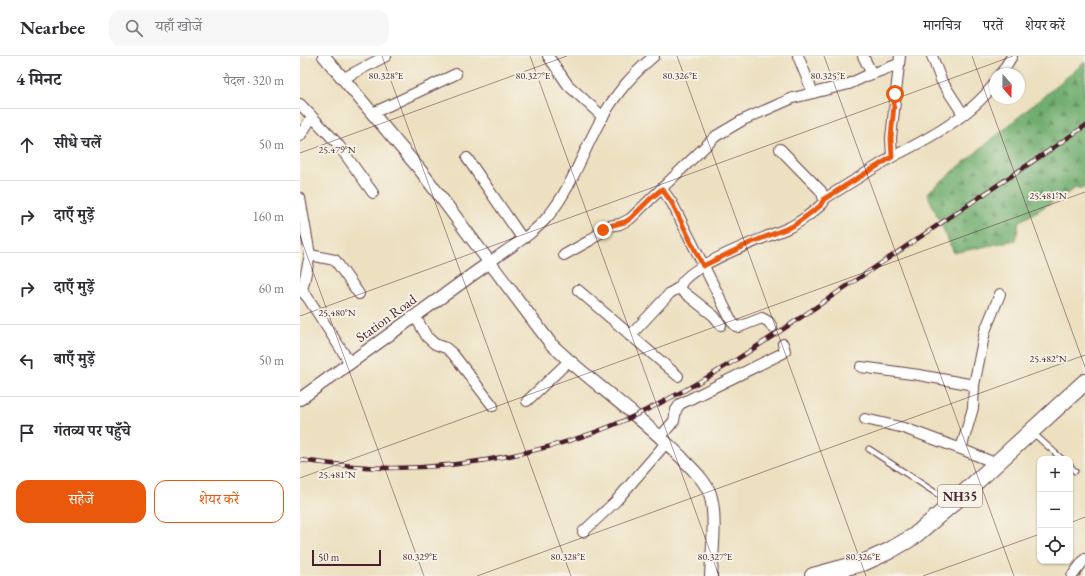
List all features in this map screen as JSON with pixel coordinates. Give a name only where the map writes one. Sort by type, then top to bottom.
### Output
[{"type":"highway","name":"NH35","points":[[815,576],[865,562],[889,551],[913,537],[952,504],[1085,382]]},
{"type":"street","points":[[324,56],[421,171],[551,344],[569,361],[664,440],[703,481],[710,494],[713,521],[711,576]]},
{"type":"street","points":[[344,78],[386,56]]},
{"type":"street","points":[[548,56],[568,85],[602,117]]},
{"type":"street","points":[[490,262],[532,231],[549,215],[563,196],[602,117],[619,91],[634,74],[654,56]]},
{"type":"street","points":[[798,56],[813,93]]},
{"type":"street","points":[[864,56],[872,74]]},
{"type":"street","points":[[932,56],[941,80],[963,114]]},
{"type":"street","points":[[1005,68],[1012,56]]},
{"type":"street","points":[[564,255],[589,241],[609,226],[625,222],[662,189],[716,136],[743,120],[793,98],[849,84],[899,60]]},
{"type":"street","points":[[892,157],[891,138],[899,60]]},
{"type":"street","points":[[373,113],[456,74]]},
{"type":"street","points":[[630,336],[670,293],[680,287],[683,281],[703,266],[750,243],[793,226],[820,206],[824,199],[892,157],[920,142],[963,114],[989,90]]},
{"type":"street","points":[[300,104],[337,143],[374,193]]},
{"type":"street","points":[[300,136],[312,117]]},
{"type":"street","points":[[780,149],[824,194],[824,199]]},
{"type":"street","points":[[467,158],[522,238]]},
{"type":"street","points":[[662,189],[672,203],[732,322],[736,326],[742,326],[762,318],[772,327]]},
{"type":"street","points":[[300,201],[310,255],[301,290],[308,298],[350,363]]},
{"type":"street","points":[[310,255],[335,260],[359,294]]},
{"type":"street","name":"Station Road","points":[[300,399],[490,262]]},
{"type":"street","points":[[680,287],[684,293],[714,316],[721,325]]},
{"type":"street","points":[[578,290],[678,376]]},
{"type":"street","points":[[961,449],[973,408],[974,385],[986,331],[1000,294]]},
{"type":"street","points":[[414,316],[427,337],[435,344],[446,348],[453,354],[493,406]]},
{"type":"street","points":[[583,532],[616,501],[664,440],[674,421],[676,410],[680,404],[783,353],[785,351],[783,344]]},
{"type":"street","points":[[527,401],[569,361]]},
{"type":"street","points":[[861,367],[974,385]]},
{"type":"street","points":[[865,419],[904,428],[995,463]]},
{"type":"street","points":[[1072,576],[1085,559]]},
{"type":"lane","points":[[1031,431],[1059,456]]},
{"type":"lane","points":[[869,449],[952,504]]},
{"type":"green space","points":[[1085,62],[1085,188],[1076,188],[1019,222],[1016,240],[954,253],[927,193]]},
{"type":"tunnel","points":[[772,327],[783,344]]},
{"type":"railway","points":[[300,460],[346,466],[380,468],[422,467],[453,464],[485,460],[548,447],[579,438],[608,427],[636,415],[691,387],[744,355],[1085,126]]},
{"type":"route","points":[[603,230],[609,226],[620,224],[630,219],[662,189],[672,203],[703,266],[750,243],[793,226],[820,206],[824,199],[892,157],[890,147],[895,94]]}]
